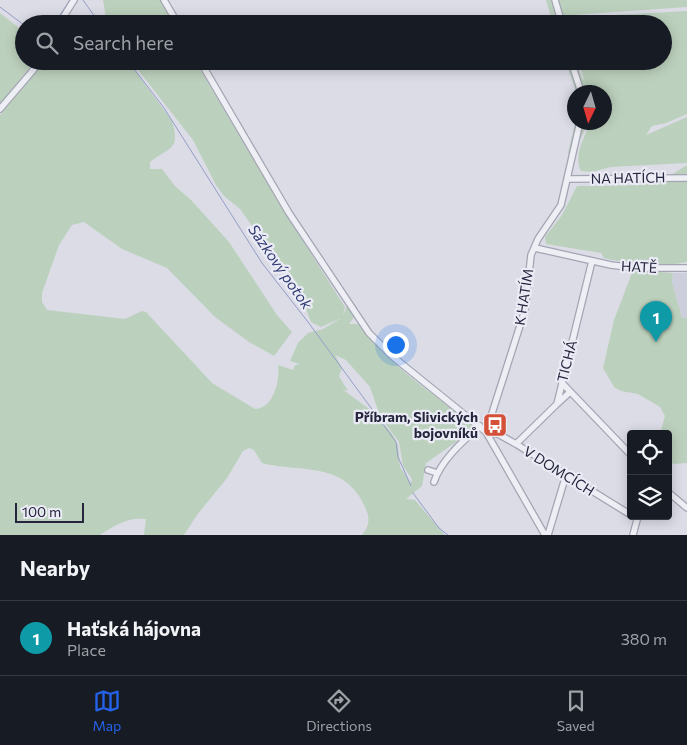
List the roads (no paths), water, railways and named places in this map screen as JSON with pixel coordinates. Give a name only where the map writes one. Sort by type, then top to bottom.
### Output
[{"type":"street","points":[[65,15],[74,0]]},
{"type":"street","points":[[164,0],[173,15]]},
{"type":"street","points":[[554,0],[559,15]]},
{"type":"street","points":[[0,109],[32,70]]},
{"type":"street","points":[[205,70],[289,212],[374,339],[486,432],[546,535]]},
{"type":"street","points":[[574,70],[580,85]]},
{"type":"street","name":"K HATÍM","points":[[486,432],[525,310],[527,277],[535,248],[561,205],[569,179],[578,130]]},
{"type":"street","name":"NA HATÍCH","points":[[569,179],[687,178]]},
{"type":"street","points":[[535,248],[592,261]]},
{"type":"street","name":"HATĚ","points":[[592,261],[635,268],[687,268]]},
{"type":"street","name":"TICHÁ","points":[[557,404],[592,261]]},
{"type":"street","points":[[562,383],[627,452]]},
{"type":"street","points":[[516,444],[570,392]]},
{"type":"street","points":[[434,482],[437,473],[466,439],[480,426]]},
{"type":"street","name":"V DOMCÍCH","points":[[486,432],[498,434],[516,444],[627,511]]},
{"type":"street","points":[[428,470],[437,473]]},
{"type":"street","points":[[546,535],[566,475]]},
{"type":"street","points":[[672,495],[687,508]]},
{"type":"street","points":[[633,535],[635,520]]},
{"type":"waterway","name":"Sázkový potok","points":[[60,15],[70,0]]},
{"type":"waterway","name":"Sázkový potok","points":[[83,0],[94,15]]},
{"type":"waterway","name":"Sázkový potok","points":[[0,7],[15,18]]},
{"type":"waterway","name":"Sázkový potok","points":[[135,70],[164,108],[262,263],[396,442],[398,457],[411,486]]},
{"type":"waterway","name":"Sázkový potok","points":[[413,493],[439,528],[448,535]]},
{"type":"place","name":"Haťská hájovna","points":[[656,342]]},
{"type":"place","name":"Příbram, Slivických bojovníků","points":[[495,425]]}]
